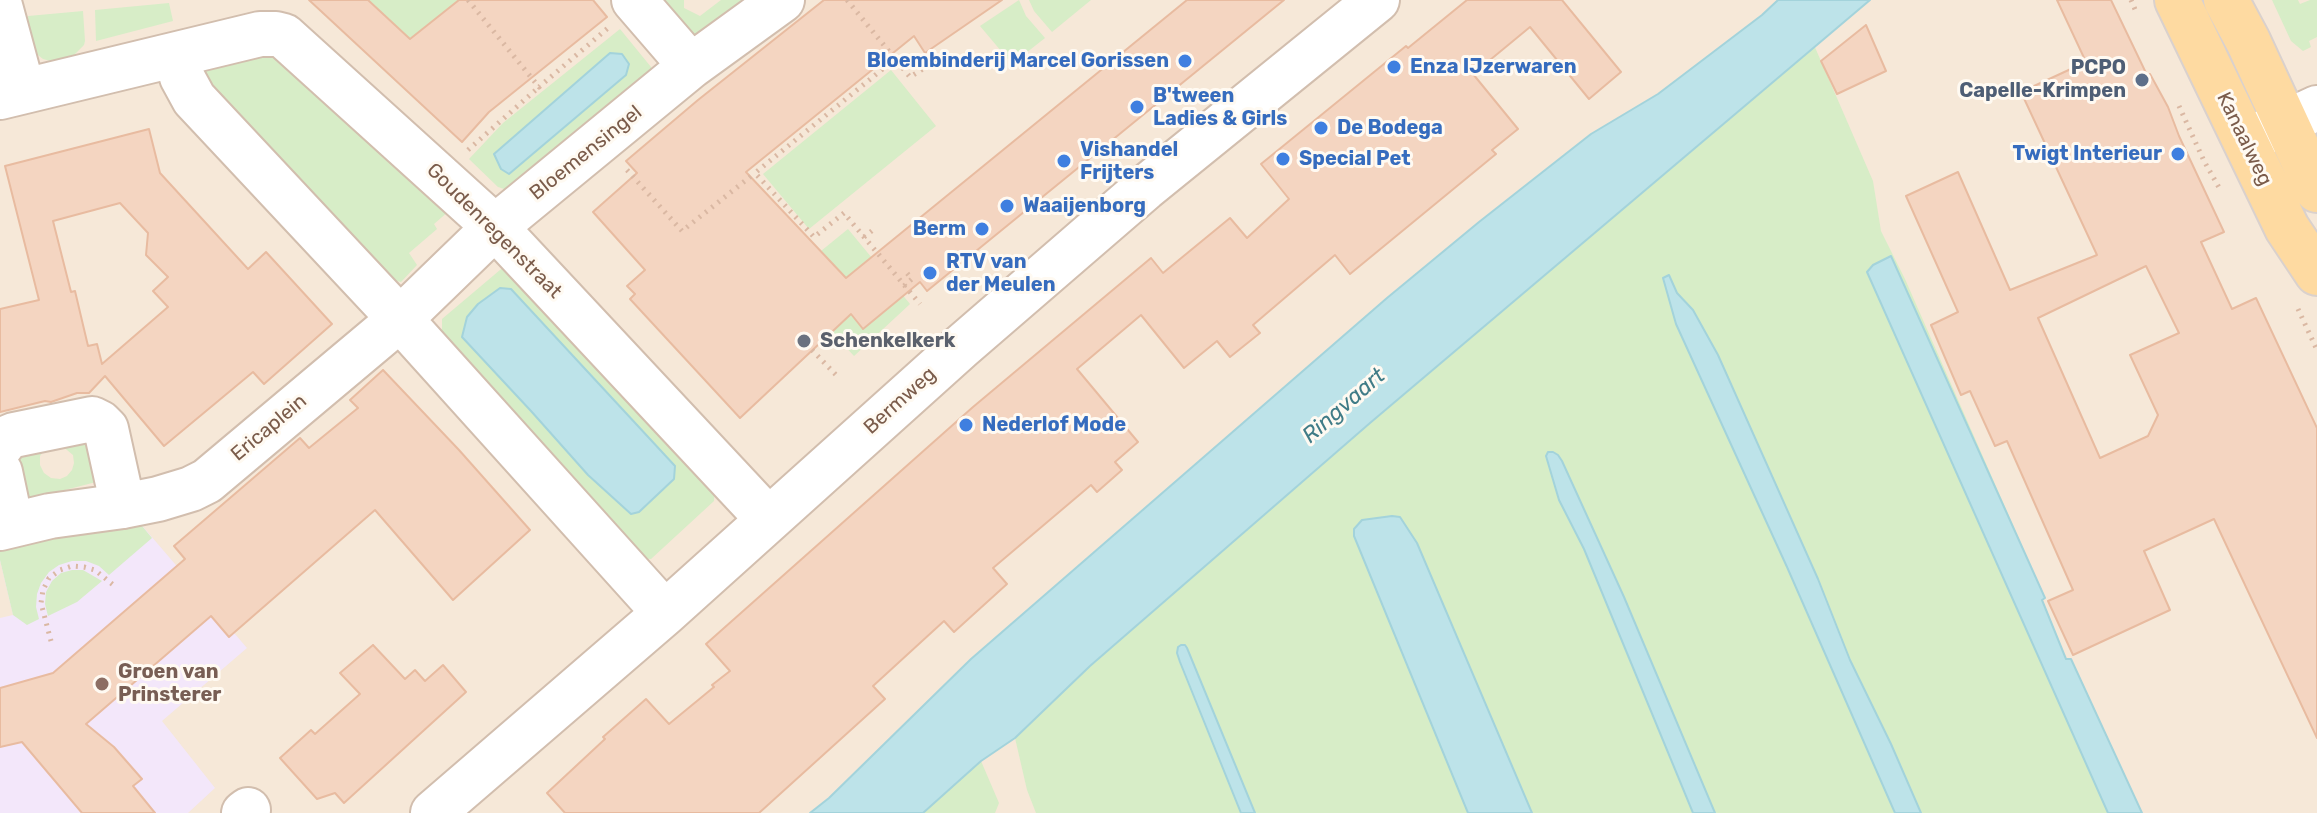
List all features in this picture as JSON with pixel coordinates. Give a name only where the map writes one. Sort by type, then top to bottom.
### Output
[{"type":"main road","name":"Kanaalweg","points":[[2177,0],[2287,228],[2317,273]]},
{"type":"main road","points":[[2226,0],[2248,41],[2301,115],[2317,190]]},
{"type":"street","name":"Bloemensingel","points":[[400,319],[495,227],[691,66],[782,0]]},
{"type":"street","name":"Bermweg","points":[[433,813],[665,613],[961,347],[1145,188],[1377,0]]},
{"type":"street","points":[[0,6],[12,94]]},
{"type":"street","points":[[626,11],[691,66]]},
{"type":"street","name":"Goudenregenstraat","points":[[12,94],[260,34],[284,36],[495,227],[768,519]]},
{"type":"street","points":[[176,55],[182,77],[194,99],[400,319],[665,613]]},
{"type":"street","points":[[2244,142],[2301,115]]},
{"type":"street","name":"Ericaplein","points":[[0,472],[6,526],[178,494],[207,481],[400,319]]},
{"type":"street","points":[[0,447],[14,435],[92,419],[100,423],[108,436],[123,506]]},
{"type":"path","points":[[468,0],[539,87]]},
{"type":"path","points":[[847,0],[910,77],[945,55]]},
{"type":"path","points":[[459,158],[626,11]]},
{"type":"path","points":[[601,140],[682,231],[895,59]]},
{"type":"path","points":[[755,173],[814,237],[844,213],[920,304]]},
{"type":"path","points":[[864,237],[873,230]]},
{"type":"path","points":[[904,286],[912,279],[906,272]]},
{"type":"path","points":[[812,350],[838,377]]},
{"type":"path","points":[[51,641],[41,603],[49,578],[72,566],[84,567],[95,570],[117,588]]},
{"type":"shaded area","points":[[0,0],[2317,0],[2317,813],[0,813]]},
{"type":"shaded area","name":"Groen van Prinsterer","points":[[133,515],[247,648],[162,721],[215,788],[188,813],[0,813],[0,618],[13,615],[0,560]]},
{"type":"green space","points":[[368,0],[459,0],[417,45]]},
{"type":"green space","points":[[663,0],[684,0],[684,8],[700,16],[721,0],[751,0],[702,35],[689,34]]},
{"type":"green space","points":[[1019,0],[1026,16],[1045,38],[1012,64],[980,26]]},
{"type":"green space","points":[[1029,0],[1091,0],[1052,32]]},
{"type":"green space","points":[[2272,0],[2298,0],[2300,4],[2317,0],[2317,37],[2309,41],[2311,47],[2303,51],[2291,41]]},
{"type":"green space","points":[[169,3],[173,21],[96,41],[95,10]]},
{"type":"green space","points":[[83,11],[85,41],[73,56],[54,62],[38,55],[29,41],[28,16]]},
{"type":"green space","points":[[620,29],[651,67],[653,78],[510,191],[498,187],[469,159],[503,123]],"holes":[[[610,53],[622,54],[629,64],[510,174],[501,169],[495,154]]]},
{"type":"green space","points":[[1814,45],[1873,181],[1881,231],[2045,598],[2042,600],[2066,659],[2071,659],[2137,813],[1532,813],[1417,543],[1400,518],[1392,516],[1357,544],[1468,813],[1036,813],[1027,790],[1015,738],[1090,666],[1370,423]]},
{"type":"green space","points":[[262,46],[457,204],[434,224],[437,229],[409,253],[417,265],[401,282],[374,280],[192,63]]},
{"type":"green space","points":[[891,70],[936,126],[809,229],[763,174]]},
{"type":"green space","points":[[723,214],[815,262],[823,254],[821,251],[848,229],[910,304],[854,356]]},
{"type":"green space","points":[[513,259],[715,479],[714,501],[651,559],[630,558],[442,332],[442,319]],"holes":[[[500,288],[511,289],[675,466],[674,479],[588,475],[462,337],[467,317],[478,304]]]},
{"type":"green space","points":[[79,430],[108,479],[18,502],[14,452],[45,449],[40,456],[44,473],[60,479],[67,476],[74,463],[73,455],[61,445]]},
{"type":"green space","points":[[133,515],[152,538],[109,575],[99,566],[86,561],[59,565],[41,583],[36,607],[39,619],[27,625],[13,615],[0,560],[0,545]]},
{"type":"green space","points":[[83,570],[102,581],[77,602],[48,616],[46,592],[61,573]]},
{"type":"green space","points":[[981,761],[999,803],[995,813],[923,813]]},
{"type":"water","name":"Ringvaart","points":[[1778,0],[1870,0],[1370,423],[1090,666],[1015,738],[981,761],[923,813],[810,813],[971,659],[1387,298],[1591,134],[1658,94]]},
{"type":"water","points":[[610,53],[622,54],[629,64],[626,75],[509,174],[501,169],[494,154]]},
{"type":"water","points":[[1891,256],[2045,598],[2042,600],[2066,659],[2071,659],[2142,813],[2108,813],[1867,272],[1873,265]]},
{"type":"water","points":[[1669,275],[1677,293],[1693,310],[1718,355],[1818,579],[1850,660],[1921,813],[1895,813],[1676,324],[1663,278]]},
{"type":"water","points":[[500,288],[511,289],[675,466],[674,479],[639,512],[631,514],[588,475],[462,337],[467,317],[478,304]]},
{"type":"water","points":[[1548,452],[1558,455],[1562,461],[1624,597],[1715,813],[1693,813],[1584,549],[1559,500],[1546,456]]},
{"type":"water","points":[[1400,517],[1417,543],[1532,813],[1468,813],[1354,536],[1354,529],[1362,520]]},
{"type":"water","points":[[1181,645],[1187,648],[1255,813],[1241,813],[1180,662],[1177,653]]},
{"type":"building","points":[[309,0],[368,0],[410,39],[459,0],[593,0],[607,17],[489,112],[462,142]]},
{"type":"building","points":[[824,0],[1002,0],[925,53],[914,36],[746,172],[846,278],[1187,0],[1284,0],[927,291],[920,282],[863,329],[851,314],[740,418],[630,299],[635,294],[627,286],[645,270],[593,212],[637,173],[626,161]]},
{"type":"building","points":[[1467,0],[1562,0],[1621,72],[1589,99],[1530,27],[1473,74],[1518,129],[1492,150],[1496,154],[1350,274],[1335,255],[1253,325],[1260,333],[1230,357],[1217,341],[1184,368],[1141,315],[1077,369],[1138,442],[1115,462],[1122,470],[1097,492],[1091,485],[993,568],[1007,584],[954,632],[944,621],[873,686],[885,699],[759,813],[565,813],[547,793],[646,699],[669,724],[714,687],[712,685],[730,671],[706,644],[973,407],[1151,258],[1163,273],[1230,218],[1247,238],[1289,199],[1261,164]]},
{"type":"building","points":[[2057,0],[2111,0],[2147,75],[2150,74],[2168,107],[2224,232],[2201,242],[2232,309],[2256,298],[2317,428],[2317,738],[2214,519],[2144,551],[2170,610],[2073,655],[2048,601],[2073,590],[2007,441],[1995,446],[1970,391],[1961,395],[1931,325],[1958,312],[1906,196],[1958,172],[2010,290],[2097,255],[2021,92],[2086,62]],"holes":[[[2146,266],[2179,333],[2130,355],[2158,415],[2148,436],[2100,458],[2038,318]]]},
{"type":"building","points":[[1866,25],[1886,71],[1837,94],[1821,61]]},
{"type":"building","points":[[149,129],[160,173],[248,269],[266,252],[332,324],[264,384],[253,372],[164,446],[105,376],[89,393],[77,393],[51,402],[0,412],[0,309],[39,300],[5,166]],"holes":[[[120,203],[148,233],[146,255],[168,277],[153,291],[168,307],[102,364],[97,344],[88,346],[53,221]]]},
{"type":"building","points":[[383,370],[530,530],[453,600],[375,510],[229,637],[211,616],[86,724],[114,747],[142,779],[133,786],[155,813],[82,813],[22,742],[0,747],[0,688],[53,673],[185,559],[174,546],[300,438],[309,448],[358,408],[350,400]]},
{"type":"building","points":[[373,645],[405,679],[415,670],[425,681],[443,665],[466,692],[344,803],[335,793],[317,799],[280,758],[311,730],[315,734],[360,694],[340,673]]},
{"type":"place","name":"Bloembinderij Marcel Gorissen","points":[[1185,61]]},
{"type":"place","name":"Enza IJzerwaren","points":[[1394,67]]},
{"type":"place","name":"PCPO Capelle-Krimpen","points":[[2142,80]]},
{"type":"place","name":"B'tween Ladies & Girls","points":[[1137,107]]},
{"type":"place","name":"De Bodega","points":[[1321,128]]},
{"type":"place","name":"Twigt Interieur","points":[[2178,154]]},
{"type":"place","name":"Special Pet","points":[[1283,159]]},
{"type":"place","name":"Vishandel Frijters","points":[[1064,161]]},
{"type":"place","name":"Waaijenborg","points":[[1007,206]]},
{"type":"place","name":"Berm","points":[[982,229]]},
{"type":"place","name":"RTV van der Meulen","points":[[930,273]]},
{"type":"place","name":"Schenkelkerk","points":[[804,341]]},
{"type":"place","name":"Nederlof Mode","points":[[966,425]]},
{"type":"place","name":"Groen van Prinsterer","points":[[102,684]]}]
